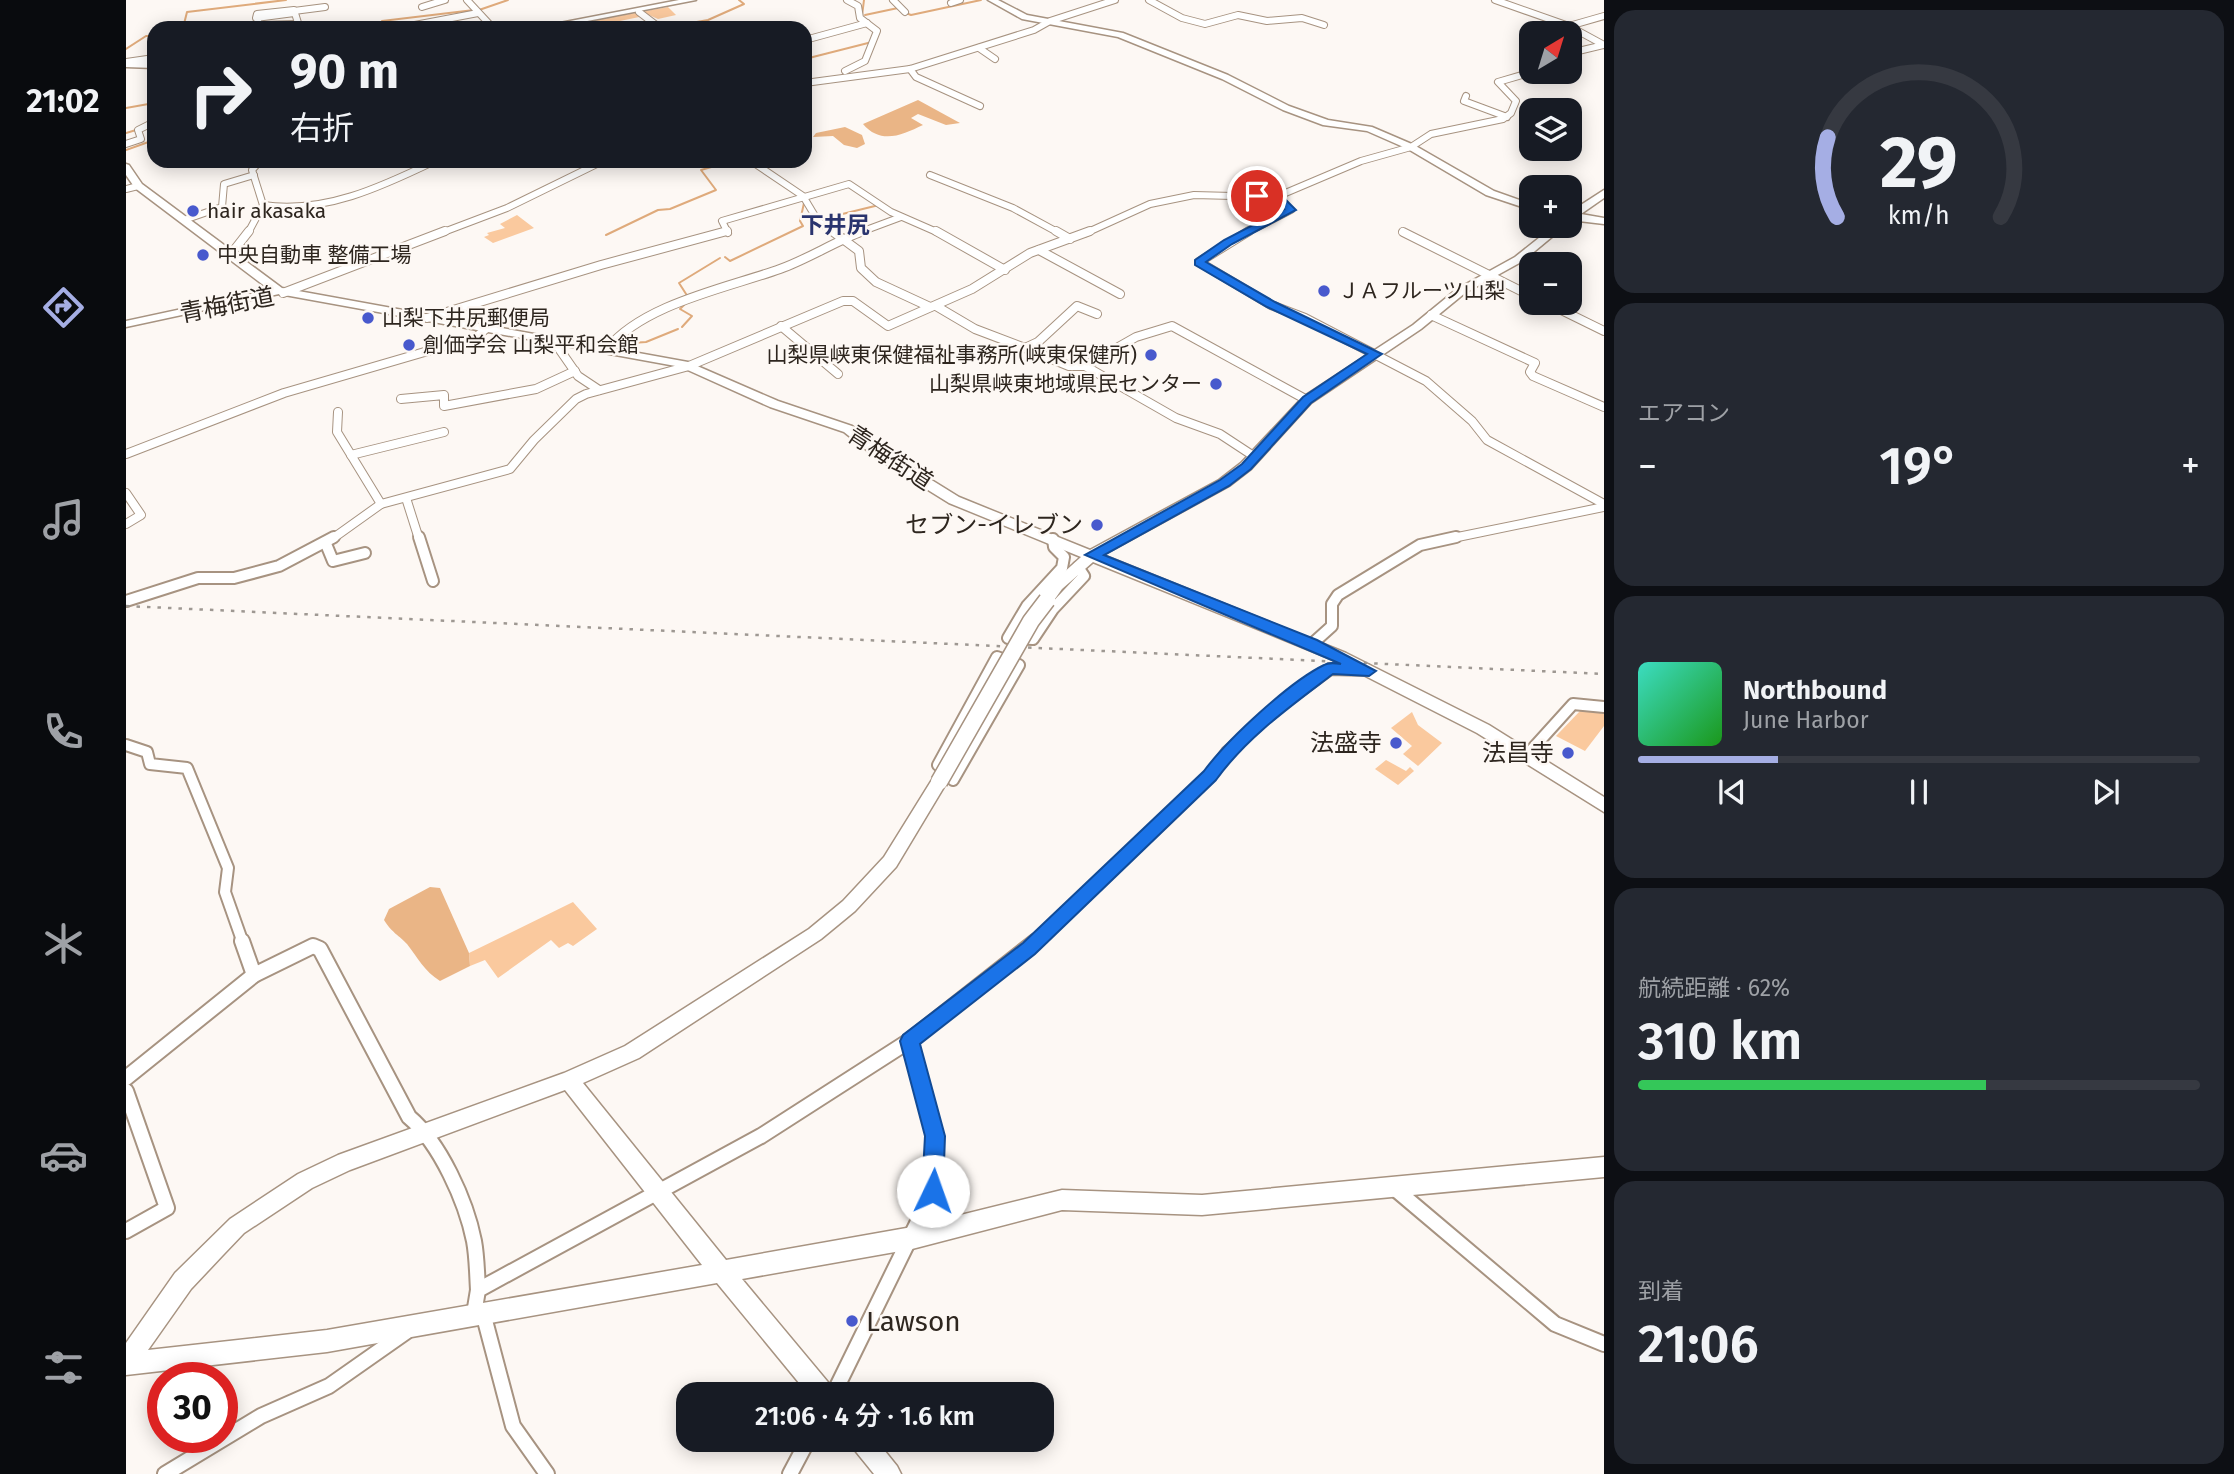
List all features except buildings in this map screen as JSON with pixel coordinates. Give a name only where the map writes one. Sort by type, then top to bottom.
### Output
[{"type":"street","points":[[422,7],[445,0]]},
{"type":"street","points":[[468,1],[481,0]]},
{"type":"street","points":[[582,21],[692,0]]},
{"type":"street","points":[[832,79],[833,75],[865,61],[877,31],[859,17],[861,14],[858,6],[847,0]]},
{"type":"street","points":[[893,0],[905,12]]},
{"type":"street","points":[[951,2],[960,0]]},
{"type":"street","points":[[992,0],[1025,18],[1050,21],[1087,32],[1120,35],[1225,77],[1286,108],[1332,125],[1363,127],[1411,147],[1490,193],[1519,202]]},
{"type":"street","points":[[812,82],[910,69],[1034,30],[1050,21],[1115,0]]},
{"type":"street","points":[[1149,0],[1182,18],[1205,24],[1238,15],[1268,21],[1302,19],[1324,24]]},
{"type":"street","points":[[1495,0],[1555,21]]},
{"type":"street","points":[[468,1],[486,21]]},
{"type":"street","points":[[294,12],[257,14],[256,18],[326,8]]},
{"type":"street","points":[[294,12],[296,21]]},
{"type":"street","points":[[639,12],[651,21]]},
{"type":"street","points":[[436,21],[478,13]]},
{"type":"street","points":[[1582,22],[1604,16]]},
{"type":"street","points":[[812,38],[867,23]]},
{"type":"street","points":[[1582,33],[1604,45]]},
{"type":"street","points":[[1582,50],[1604,45]]},
{"type":"street","points":[[979,48],[995,60]]},
{"type":"street","points":[[126,63],[147,61]]},
{"type":"street","points":[[910,69],[911,74],[916,77],[979,106]]},
{"type":"street","points":[[126,601],[198,578],[234,578],[268,570],[326,544],[355,520],[381,504],[510,469],[534,440],[576,399],[599,390],[689,366],[849,300],[888,326],[933,307],[1039,250],[1070,240],[1165,200],[1194,195],[1276,197],[1361,161],[1411,147],[1431,134],[1467,129],[1507,117],[1516,99],[1498,82],[1519,76]]},
{"type":"street","points":[[1466,96],[1464,100],[1507,117]]},
{"type":"street","points":[[141,139],[138,130],[147,126]]},
{"type":"street","points":[[126,144],[147,138]]},
{"type":"street","points":[[126,167],[138,186],[281,292],[507,208],[589,168]]},
{"type":"street","points":[[230,254],[241,245],[263,205],[252,170],[254,168]]},
{"type":"street","points":[[263,205],[289,209],[366,194],[420,168]]},
{"type":"street","points":[[761,168],[800,197],[818,220],[859,251],[861,268],[876,282],[975,329],[1069,366],[1085,366],[1136,337],[1171,326],[1307,400]]},
{"type":"street","points":[[184,220],[222,207],[224,184],[254,175]]},
{"type":"street","points":[[930,175],[1013,208],[1070,240]]},
{"type":"street","points":[[427,318],[601,265],[708,240],[728,233],[722,221],[849,184],[901,218],[937,232],[1005,270]]},
{"type":"street","points":[[126,189],[138,186]]},
{"type":"street","points":[[1582,208],[1604,193]]},
{"type":"street","points":[[1276,197],[1291,210],[1228,242],[1199,262],[1271,305],[1376,354],[1437,388],[1487,440],[1604,506]]},
{"type":"street","points":[[1582,217],[1604,220]]},
{"type":"street","points":[[607,349],[619,334],[683,301],[783,268],[843,240],[901,218]]},
{"type":"street","points":[[1403,232],[1519,290]]},
{"type":"street","points":[[126,1363],[183,1281],[237,1226],[305,1181],[345,1162],[569,1080],[632,1052],[815,934],[849,906],[890,862],[1047,600],[1078,568],[1092,555],[1224,483],[1255,457],[1307,400],[1376,354],[1461,291],[1519,259],[1545,238]]},
{"type":"street","points":[[1039,250],[1120,294]]},
{"type":"street","name":"青梅街道","points":[[126,324],[281,292],[689,366],[774,404],[848,429],[887,458],[954,500],[1312,644],[1369,671],[1483,729],[1604,805]]},
{"type":"street","points":[[1025,348],[1038,342],[1077,306],[1097,314]]},
{"type":"street","points":[[1431,315],[1535,363],[1530,372],[1533,376],[1604,407]]},
{"type":"street","points":[[1571,315],[1604,331]]},
{"type":"street","points":[[781,326],[838,374]]},
{"type":"street","points":[[126,454],[284,393],[386,361],[476,337],[487,328]]},
{"type":"street","points":[[553,340],[575,371],[599,390]]},
{"type":"street","points":[[1085,366],[1176,418],[1220,434],[1255,457]]},
{"type":"street","points":[[401,399],[444,395],[444,406],[536,389],[575,371]]},
{"type":"street","points":[[338,412],[338,432],[381,504]]},
{"type":"street","points":[[351,455],[444,432]]},
{"type":"street","points":[[126,494],[141,515],[126,524]]},
{"type":"street","points":[[407,498],[433,581]]},
{"type":"street","points":[[1312,644],[1332,626],[1332,604],[1338,595],[1420,545],[1604,506]]},
{"type":"street","points":[[1053,539],[1054,547],[1064,557],[1062,568],[1027,606],[1008,638],[1033,639],[1053,609],[1084,576],[1078,568]]},
{"type":"street","points":[[326,544],[333,561],[365,553]]},
{"type":"street","points":[[997,657],[1018,665],[943,776],[997,657]]},
{"type":"street","points":[[478,1290],[761,1136],[909,1041],[1029,948],[1210,776],[1227,752],[1281,705],[1330,668],[1369,671]]},
{"type":"street","points":[[1526,756],[1573,704],[1604,707]]},
{"type":"street","points":[[126,745],[147,752],[150,764],[155,766],[187,768],[228,868],[225,892],[254,975]]},
{"type":"street","points":[[126,1078],[254,975],[313,946],[320,949],[409,1117],[428,1132],[467,1211],[475,1244],[479,1313],[513,1426],[547,1474]]},
{"type":"street","points":[[840,1382],[933,1191],[935,1136],[909,1041]]},
{"type":"street","points":[[569,1080],[657,1194],[813,1382]]},
{"type":"street","points":[[126,1091],[167,1208],[126,1231]]},
{"type":"street","points":[[126,1363],[258,1351],[723,1271],[912,1238],[1062,1200],[1202,1205],[1604,1167]]},
{"type":"street","points":[[1392,1186],[1555,1324],[1604,1344]]},
{"type":"street","points":[[165,1474],[261,1416],[328,1386],[417,1324]]},
{"type":"street","points":[[790,1474],[802,1452]]},
{"type":"street","points":[[871,1452],[889,1474]]},
{"type":"shaded area","points":[[668,7],[676,15],[658,19],[649,15],[620,21],[591,21]]},
{"type":"shaded area","points":[[918,100],[960,123],[946,125],[918,114],[911,118],[923,125],[892,136],[877,134],[863,124]]},
{"type":"shaded area","points":[[845,127],[862,135],[865,144],[857,148],[844,145],[833,136],[813,137],[816,133]]},
{"type":"shaded area","points":[[517,215],[534,228],[493,243],[484,237],[489,235],[487,233],[505,228],[500,224]]},
{"type":"shaded area","points":[[1580,711],[1604,714],[1604,726],[1585,751],[1556,736]]},
{"type":"shaded area","points":[[1412,712],[1418,725],[1442,743],[1418,766],[1403,754],[1412,746],[1391,728]]},
{"type":"shaded area","points":[[1386,760],[1406,771],[1410,767],[1414,771],[1398,785],[1375,769]]},
{"type":"shaded area","points":[[430,887],[440,888],[469,953],[470,966],[440,981],[425,969],[407,944],[384,920],[389,909]]},
{"type":"shaded area","points":[[573,902],[597,929],[573,946],[568,943],[559,948],[551,940],[498,978],[485,960],[470,966],[469,953]]},
{"type":"waterway","points":[[185,21],[187,12],[286,0]]},
{"type":"waterway","points":[[479,10],[508,0]]},
{"type":"waterway","points":[[702,21],[744,4],[739,0]]},
{"type":"waterway","points":[[862,16],[864,0]]},
{"type":"waterway","points":[[906,13],[911,15],[981,0]]},
{"type":"waterway","points":[[865,15],[898,8]]},
{"type":"waterway","points":[[382,21],[474,10]]},
{"type":"waterway","points":[[126,49],[147,36]]},
{"type":"waterway","points":[[812,57],[872,42]]},
{"type":"waterway","points":[[126,108],[147,104]]},
{"type":"waterway","points":[[126,133],[136,130]]},
{"type":"waterway","points":[[126,150],[147,142]]},
{"type":"waterway","points":[[606,235],[658,210],[670,209],[716,190],[701,170],[708,168]]},
{"type":"waterway","points":[[725,257],[730,261],[803,226],[800,221],[804,203]]},
{"type":"waterway","points":[[818,220],[879,205]]},
{"type":"waterway","points":[[688,297],[679,283],[720,258]]},
{"type":"waterway","points":[[682,327],[692,316],[680,309],[688,301]]},
{"type":"waterway","points":[[617,344],[646,342],[678,329]]},
{"type":"waterway","points":[[601,346],[608,342]]},
{"type":"railway","points":[[126,606],[1604,674]]},
{"type":"place","name":"hair akasaka","points":[[193,211]]},
{"type":"place","name":"中央自動車 整備工場","points":[[203,255]]},
{"type":"place","name":"ＪＡフルーツ山梨","points":[[1324,291]]},
{"type":"place","name":"山梨下井尻郵便局","points":[[368,318]]},
{"type":"place","name":"創価学会 山梨平和会館","points":[[409,345]]},
{"type":"place","name":"山梨県峡東保健福祉事務所(峡東保健所)","points":[[1151,355]]},
{"type":"place","name":"山梨県峡東地域県民センター","points":[[1216,384]]},
{"type":"place","name":"セブン-イレブン","points":[[1097,525]]},
{"type":"place","name":"法盛寺","points":[[1396,743]]},
{"type":"place","name":"法昌寺","points":[[1568,753]]},
{"type":"place","name":"Lawson","points":[[852,1321]]},
{"type":"district","name":"下井尻","points":[[835,225]]},
{"type":"route","points":[[933,1191],[935,1136],[909,1041],[1029,948],[1210,776],[1227,752],[1281,705],[1330,668],[1369,671],[1312,644],[1092,555],[1224,483],[1246,466],[1307,400],[1376,354],[1306,318],[1271,305],[1199,262],[1228,242],[1251,233],[1291,210],[1276,197],[1257,196]]}]
